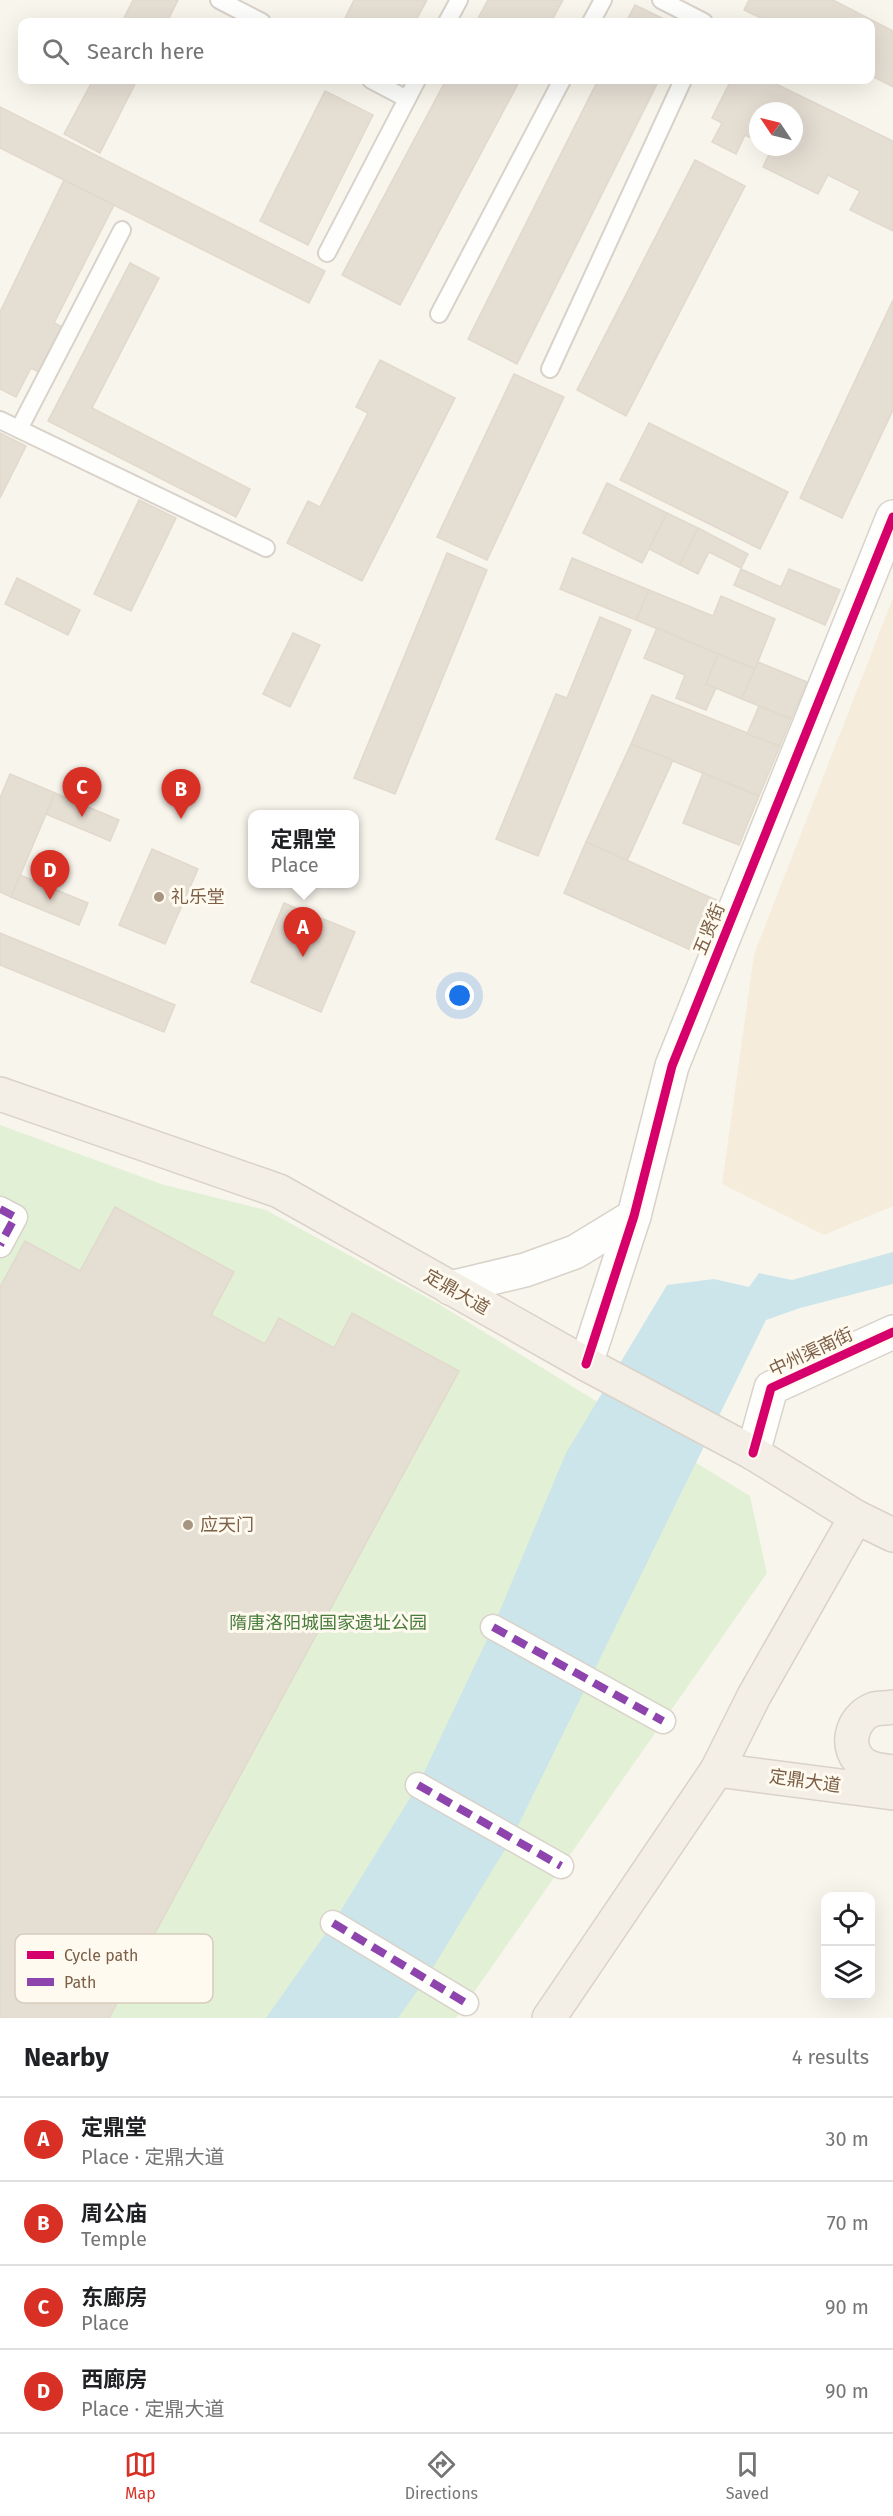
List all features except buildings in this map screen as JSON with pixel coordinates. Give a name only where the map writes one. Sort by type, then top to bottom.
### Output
[{"type":"main road","name":"定鼎大道","points":[[0,1094],[279,1191],[594,1368],[753,1453],[856,1517],[893,1535]]},
{"type":"main road","points":[[549,2018],[717,1770],[754,1696],[856,1517]]},
{"type":"main road","points":[[893,1707],[873,1710],[857,1721],[850,1737],[853,1753],[866,1766],[893,1772]]},
{"type":"main road","name":"定鼎大道","points":[[717,1770],[893,1793]]},
{"type":"street","name":"五贤街","points":[[594,1368],[672,1066],[893,517]]},
{"type":"street","points":[[0,1209],[15,1217],[0,1245]]},
{"type":"street","points":[[450,1288],[525,1270],[575,1252],[634,1216]]},
{"type":"street","name":"中州渠南街","points":[[753,1453],[771,1388],[893,1332]]},
{"type":"street","points":[[493,1627],[663,1721]]},
{"type":"street","points":[[418,1785],[561,1866]]},
{"type":"street","points":[[333,1923],[466,2003]]},
{"type":"lane","points":[[219,0],[254,18]]},
{"type":"lane","points":[[449,18],[459,0]]},
{"type":"lane","points":[[593,18],[603,0]]},
{"type":"lane","points":[[661,0],[696,18]]},
{"type":"lane","points":[[379,84],[407,99]]},
{"type":"lane","points":[[327,253],[415,84]]},
{"type":"lane","points":[[440,314],[560,84]]},
{"type":"lane","points":[[550,369],[681,84]]},
{"type":"lane","points":[[19,429],[122,230]]},
{"type":"lane","points":[[0,420],[266,548]]},
{"type":"shaded area","points":[[893,598],[893,1206],[824,1235],[722,1184],[754,954]]},
{"type":"green space","name":"隋唐洛阳城国家遗址公园","points":[[0,1125],[161,1184],[266,1210],[437,1303],[750,1496],[767,1573],[456,2018],[0,2018]]},
{"type":"water","points":[[893,1252],[893,1284],[800,1308],[766,1320],[512,1838],[426,1979],[398,2018],[266,2018],[333,1923],[418,1785],[493,1627],[566,1453],[667,1285],[714,1279],[749,1287],[759,1273],[792,1280]]},
{"type":"marked path","points":[[0,1209],[15,1217],[0,1245]]},
{"type":"marked path","points":[[493,1627],[663,1721]]},
{"type":"marked path","points":[[418,1785],[561,1866]]},
{"type":"marked path","points":[[333,1923],[466,2003]]},
{"type":"cycle path","points":[[586,1364],[634,1216],[672,1066],[893,517]]},
{"type":"cycle path","points":[[753,1453],[771,1388],[893,1332]]},
{"type":"place","name":"东廊房","points":[[82,817]]},
{"type":"place","name":"周公庙","points":[[181,819]]},
{"type":"place","name":"礼乐堂","points":[[159,897]]},
{"type":"place","name":"西廊房","points":[[50,900]]},
{"type":"place","name":"定鼎堂","points":[[303,957]]},
{"type":"place","name":"应天门","points":[[188,1525]]}]
